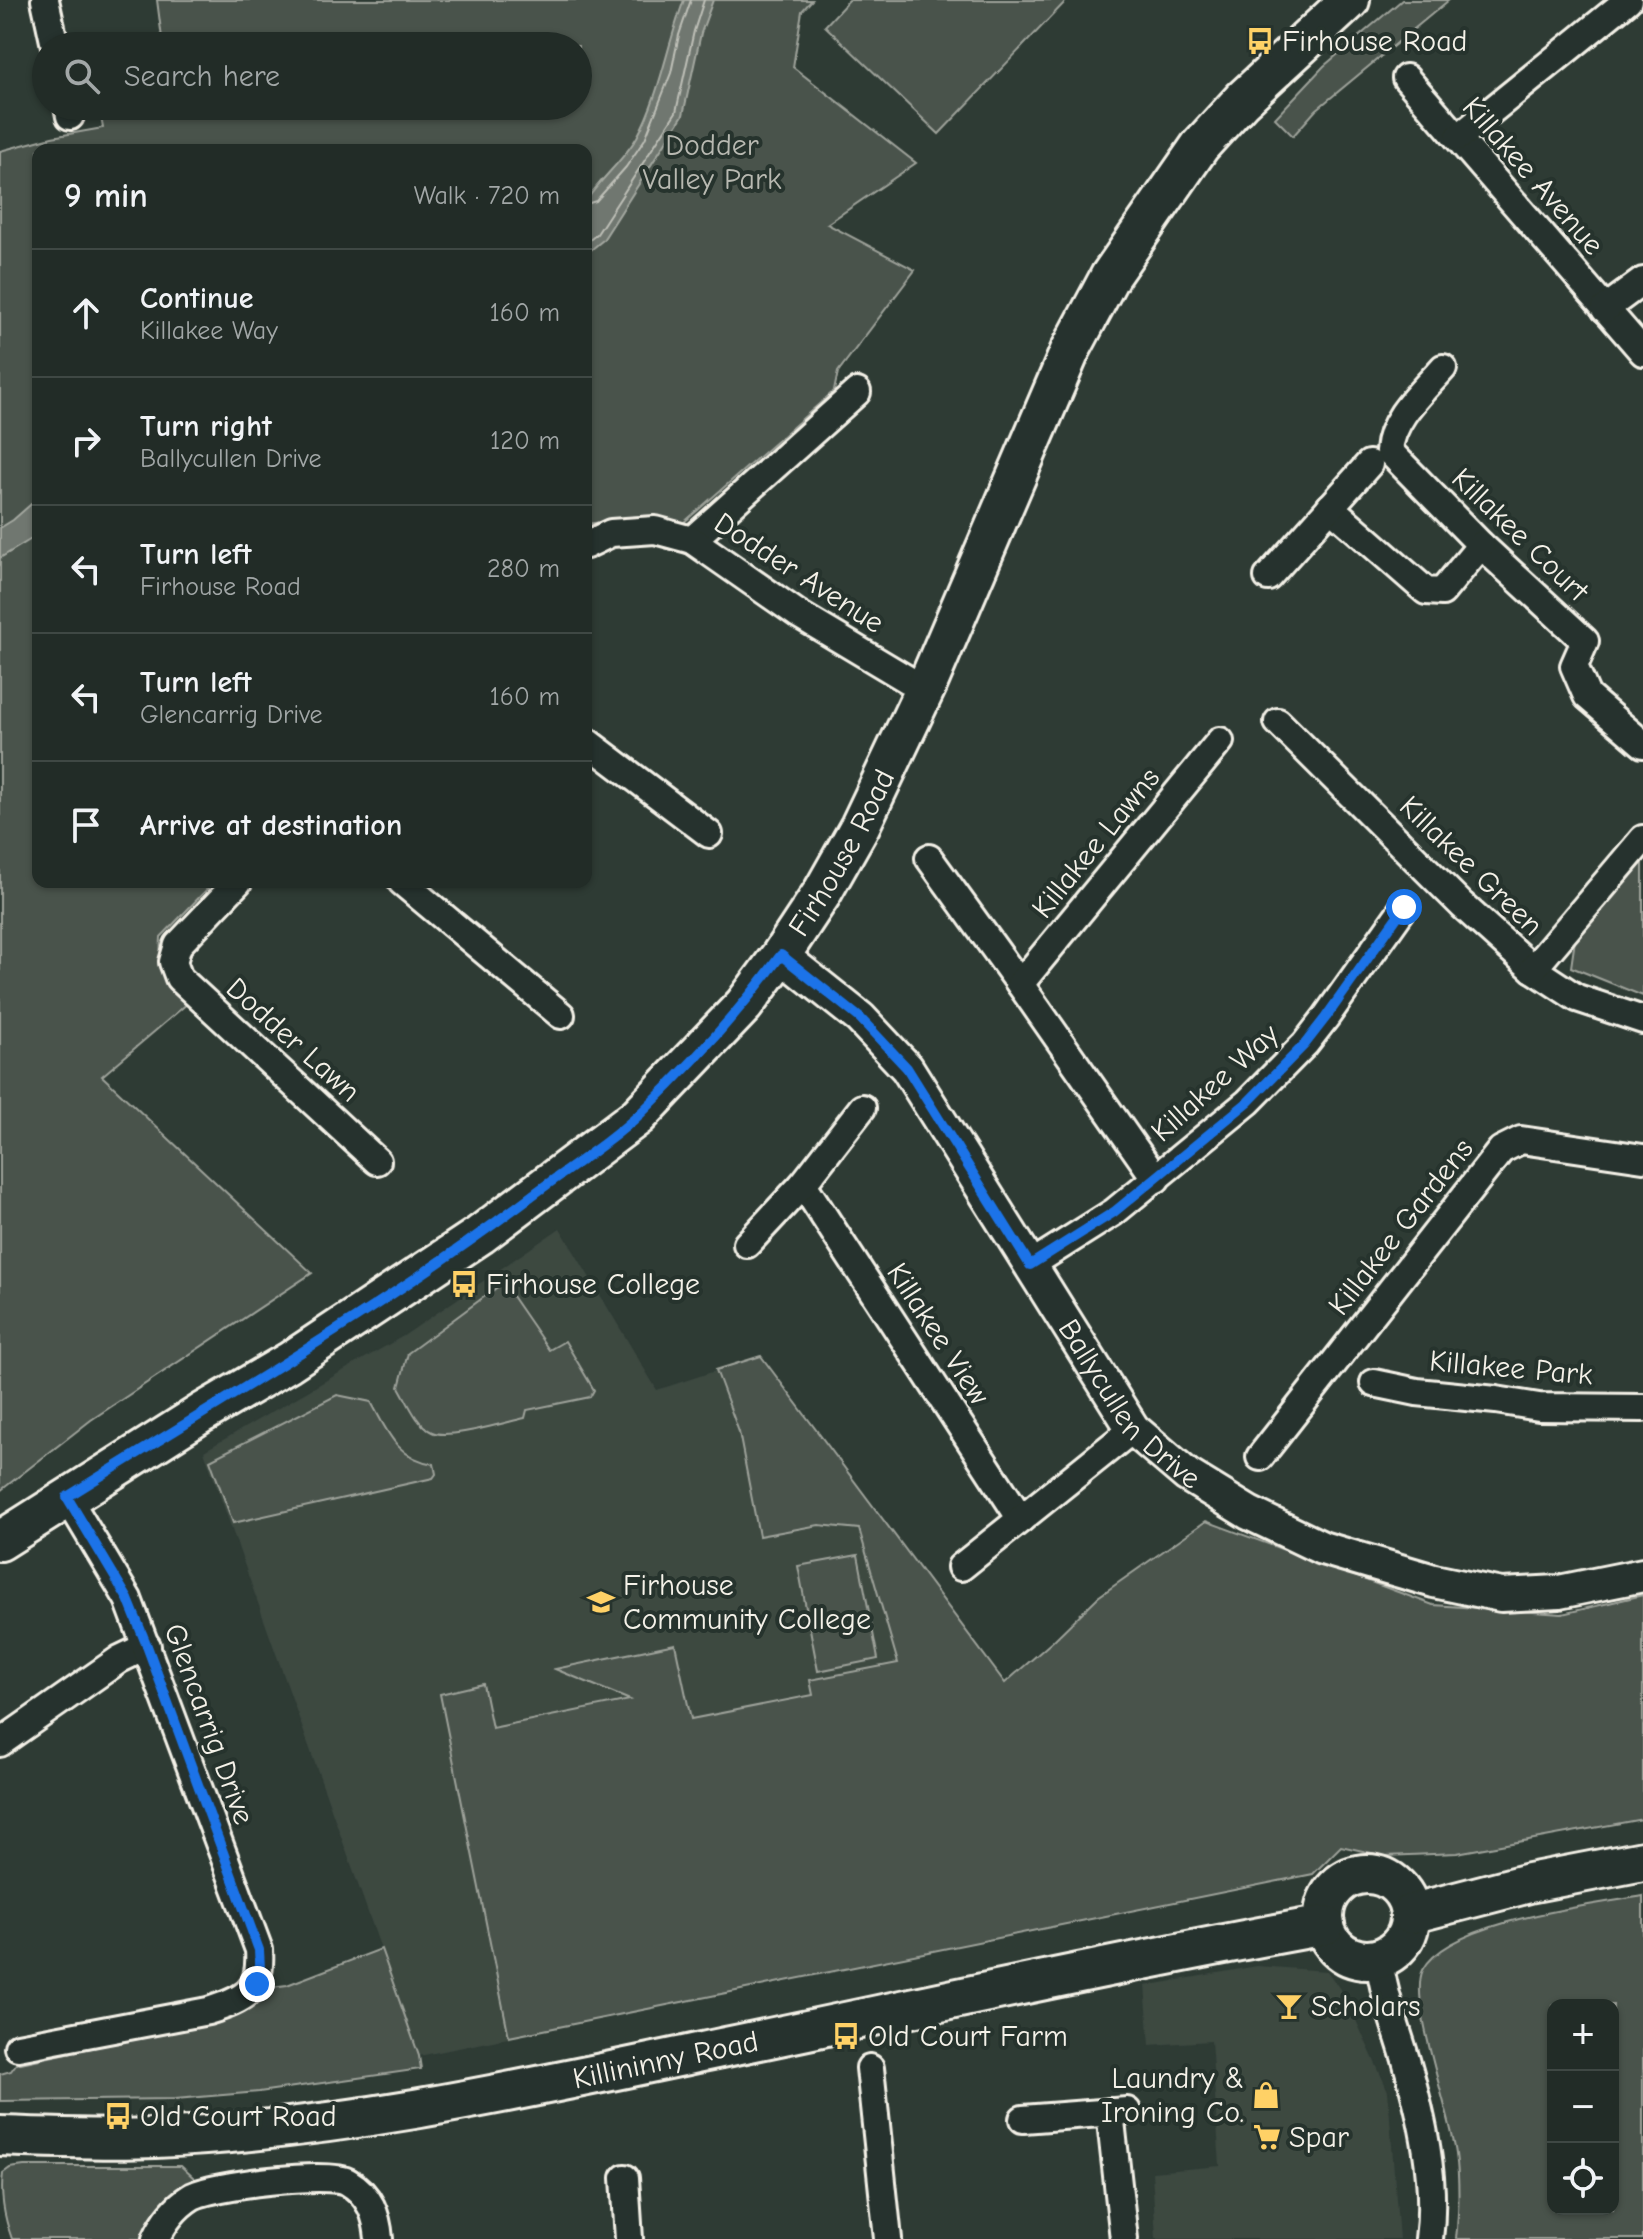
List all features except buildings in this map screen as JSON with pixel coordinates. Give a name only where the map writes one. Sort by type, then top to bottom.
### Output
[{"type":"main road","name":"Firhouse Road","points":[[0,1541],[289,1362],[468,1243],[638,1116],[744,1005],[822,893],[860,826],[925,690],[1070,351],[1110,276],[1200,146],[1242,100],[1350,0]]},
{"type":"main road","points":[[1410,1914],[1529,1883],[1643,1861]]},
{"type":"main road","points":[[1373,1874],[1387,1878],[1399,1887],[1407,1899],[1409,1928],[1392,1952],[1379,1958],[1364,1960],[1350,1957],[1329,1938],[1325,1925],[1324,1911],[1335,1887],[1358,1875],[1373,1874]]},
{"type":"main road","name":"Killininny Road","points":[[0,2136],[153,2138],[273,2128],[410,2110],[550,2084],[1161,1954],[1325,1925]]},
{"type":"street","points":[[45,0],[52,32]]},
{"type":"street","points":[[1459,137],[1628,0]]},
{"type":"street","name":"Killakee Avenue","points":[[1406,78],[1643,352]]},
{"type":"street","points":[[1605,309],[1643,281]]},
{"type":"street","name":"Killakee Court","points":[[1443,368],[1395,425],[1389,451],[1481,545],[1585,641],[1574,666],[1587,696],[1643,744]]},
{"type":"street","points":[[692,540],[857,392]]},
{"type":"street","points":[[1268,577],[1369,464]]},
{"type":"street","points":[[1330,507],[1426,591],[1442,592],[1481,545]]},
{"type":"street","name":"Dodder Avenue","points":[[592,542],[611,533],[655,530],[692,540],[798,614],[925,690]]},
{"type":"street","name":"Killakee Green","points":[[1278,722],[1462,905],[1533,969],[1577,998],[1643,1020]]},
{"type":"street","name":"Killakee Lawns","points":[[1020,984],[1220,741]]},
{"type":"street","points":[[592,746],[709,834]]},
{"type":"street","points":[[1533,969],[1643,839]]},
{"type":"street","points":[[929,858],[1156,1179]]},
{"type":"street","name":"Dodder Lawn","points":[[232,888],[178,945],[173,962],[179,978],[377,1161]]},
{"type":"street","points":[[409,888],[561,1015]]},
{"type":"street","name":"Killakee Way","points":[[1030,1265],[1114,1212],[1248,1102],[1305,1044],[1404,907]]},
{"type":"street","name":"Ballycullen Drive","points":[[781,955],[860,1018],[907,1068],[1133,1429],[1187,1475],[1218,1496],[1322,1548],[1434,1581],[1501,1595],[1559,1592],[1643,1575]]},
{"type":"street","points":[[747,1244],[803,1184],[862,1108]]},
{"type":"street","name":"Killakee Gardens","points":[[1260,1457],[1501,1150],[1521,1140],[1643,1158]]},
{"type":"street","name":"Killakee View","points":[[803,1184],[1021,1519]]},
{"type":"street","name":"Killakee Park","points":[[1374,1383],[1417,1392],[1539,1407],[1643,1408]]},
{"type":"street","points":[[961,1567],[1133,1429]]},
{"type":"street","name":"Glencarrig Drive","points":[[18,2047],[208,2011],[234,2002],[257,1984],[260,1968],[259,1950],[128,1599],[67,1497]]},
{"type":"street","points":[[0,1743],[120,1659],[147,1646]]},
{"type":"street","points":[[1379,1958],[1382,1983],[1407,2064],[1422,2130],[1431,2189],[1429,2239]]},
{"type":"street","points":[[870,2068],[888,2239]]},
{"type":"street","points":[[1023,2119],[1119,2111],[1124,2239]]},
{"type":"street","points":[[156,2239],[170,2214],[192,2196],[219,2187],[322,2176],[346,2180],[367,2197],[377,2220],[379,2239]]},
{"type":"street","points":[[625,2178],[629,2239]]},
{"type":"shaded area","name":"Firhouse Community College","points":[[560,1228],[657,1390],[761,1356],[1005,1683],[1206,1521],[1313,1874],[419,2056],[204,1451],[405,1335]]},
{"type":"shaded area","points":[[1257,1966],[1327,1971],[1345,1996],[1388,2091],[1399,2239],[1156,2239],[1152,2172],[1220,2166],[1211,2041],[1150,2045],[1145,1986]]},
{"type":"green space","name":"Dodder Valley Park","points":[[157,0],[812,0],[802,11],[793,67],[916,163],[827,224],[915,270],[838,372],[834,391],[682,524],[634,518],[592,523],[592,144],[32,144],[32,888],[208,888],[161,937],[164,974],[188,1003],[102,1076],[312,1273],[91,1420],[0,1491],[0,151],[103,128],[102,120],[592,120],[592,32],[161,32]]},
{"type":"green space","points":[[849,0],[1067,0],[939,134],[825,26]]},
{"type":"green space","points":[[1402,0],[1449,0],[1316,110],[1293,136],[1275,118],[1324,66]]},
{"type":"green space","points":[[1643,856],[1643,996],[1571,967],[1576,933]]},
{"type":"green space","points":[[503,1283],[549,1350],[565,1341],[594,1390],[590,1397],[527,1410],[525,1418],[451,1434],[432,1432],[417,1418],[399,1387],[408,1353]]},
{"type":"green space","points":[[761,1356],[1005,1683],[1098,1597],[1206,1521],[1433,1605],[1562,1614],[1643,1595],[1643,1819],[1457,1853],[1385,1856],[1341,1846],[1313,1874],[509,2037],[440,1694],[483,1684],[492,1728],[630,1700],[555,1669],[675,1644],[691,1719],[813,1695],[810,1680],[898,1663],[859,1529],[819,1525],[759,1536],[739,1432],[716,1370]]},
{"type":"green space","points":[[337,1395],[371,1402],[388,1433],[402,1450],[421,1461],[434,1464],[436,1474],[433,1478],[233,1523],[210,1460]]},
{"type":"green space","points":[[858,1555],[878,1659],[818,1671],[798,1566]]},
{"type":"green space","points":[[1643,1896],[1643,2239],[1456,2239],[1459,2196],[1456,2154],[1421,2006],[1423,1970],[1438,1953],[1461,1939],[1490,1927],[1557,1910]]},
{"type":"green space","points":[[381,1949],[421,2069],[259,2092],[175,2099],[0,2101],[0,2074],[11,2071],[16,2064],[233,2018],[263,1995],[264,1988],[287,1985]]},
{"type":"green space","points":[[181,2166],[195,2179],[163,2204],[145,2239],[12,2239],[3,2206],[3,2173],[10,2168]]},
{"type":"water","points":[[684,0],[713,0],[701,33],[683,115],[603,240],[592,249],[592,193],[637,137]]},
{"type":"water","points":[[32,503],[32,539],[0,558],[0,528]]},
{"type":"place","name":"Firhouse Road","points":[[1260,41]]},
{"type":"place","name":"Firhouse College","points":[[464,1284]]},
{"type":"place","name":"Firhouse Community College","points":[[601,1602]]},
{"type":"place","name":"Scholars","points":[[1289,2006]]},
{"type":"place","name":"Old Court Farm","points":[[846,2036]]},
{"type":"place","name":"Laundry & Ironing Co.","points":[[1266,2095]]},
{"type":"place","name":"Old Court Road","points":[[118,2116]]},
{"type":"place","name":"Spar","points":[[1267,2137]]},
{"type":"route","points":[[257,1984],[259,1950],[147,1646],[128,1599],[67,1497],[289,1362],[480,1235],[638,1116],[744,1005],[781,955],[860,1018],[907,1068],[1030,1265],[1114,1212],[1248,1102],[1305,1044],[1404,907]]}]
